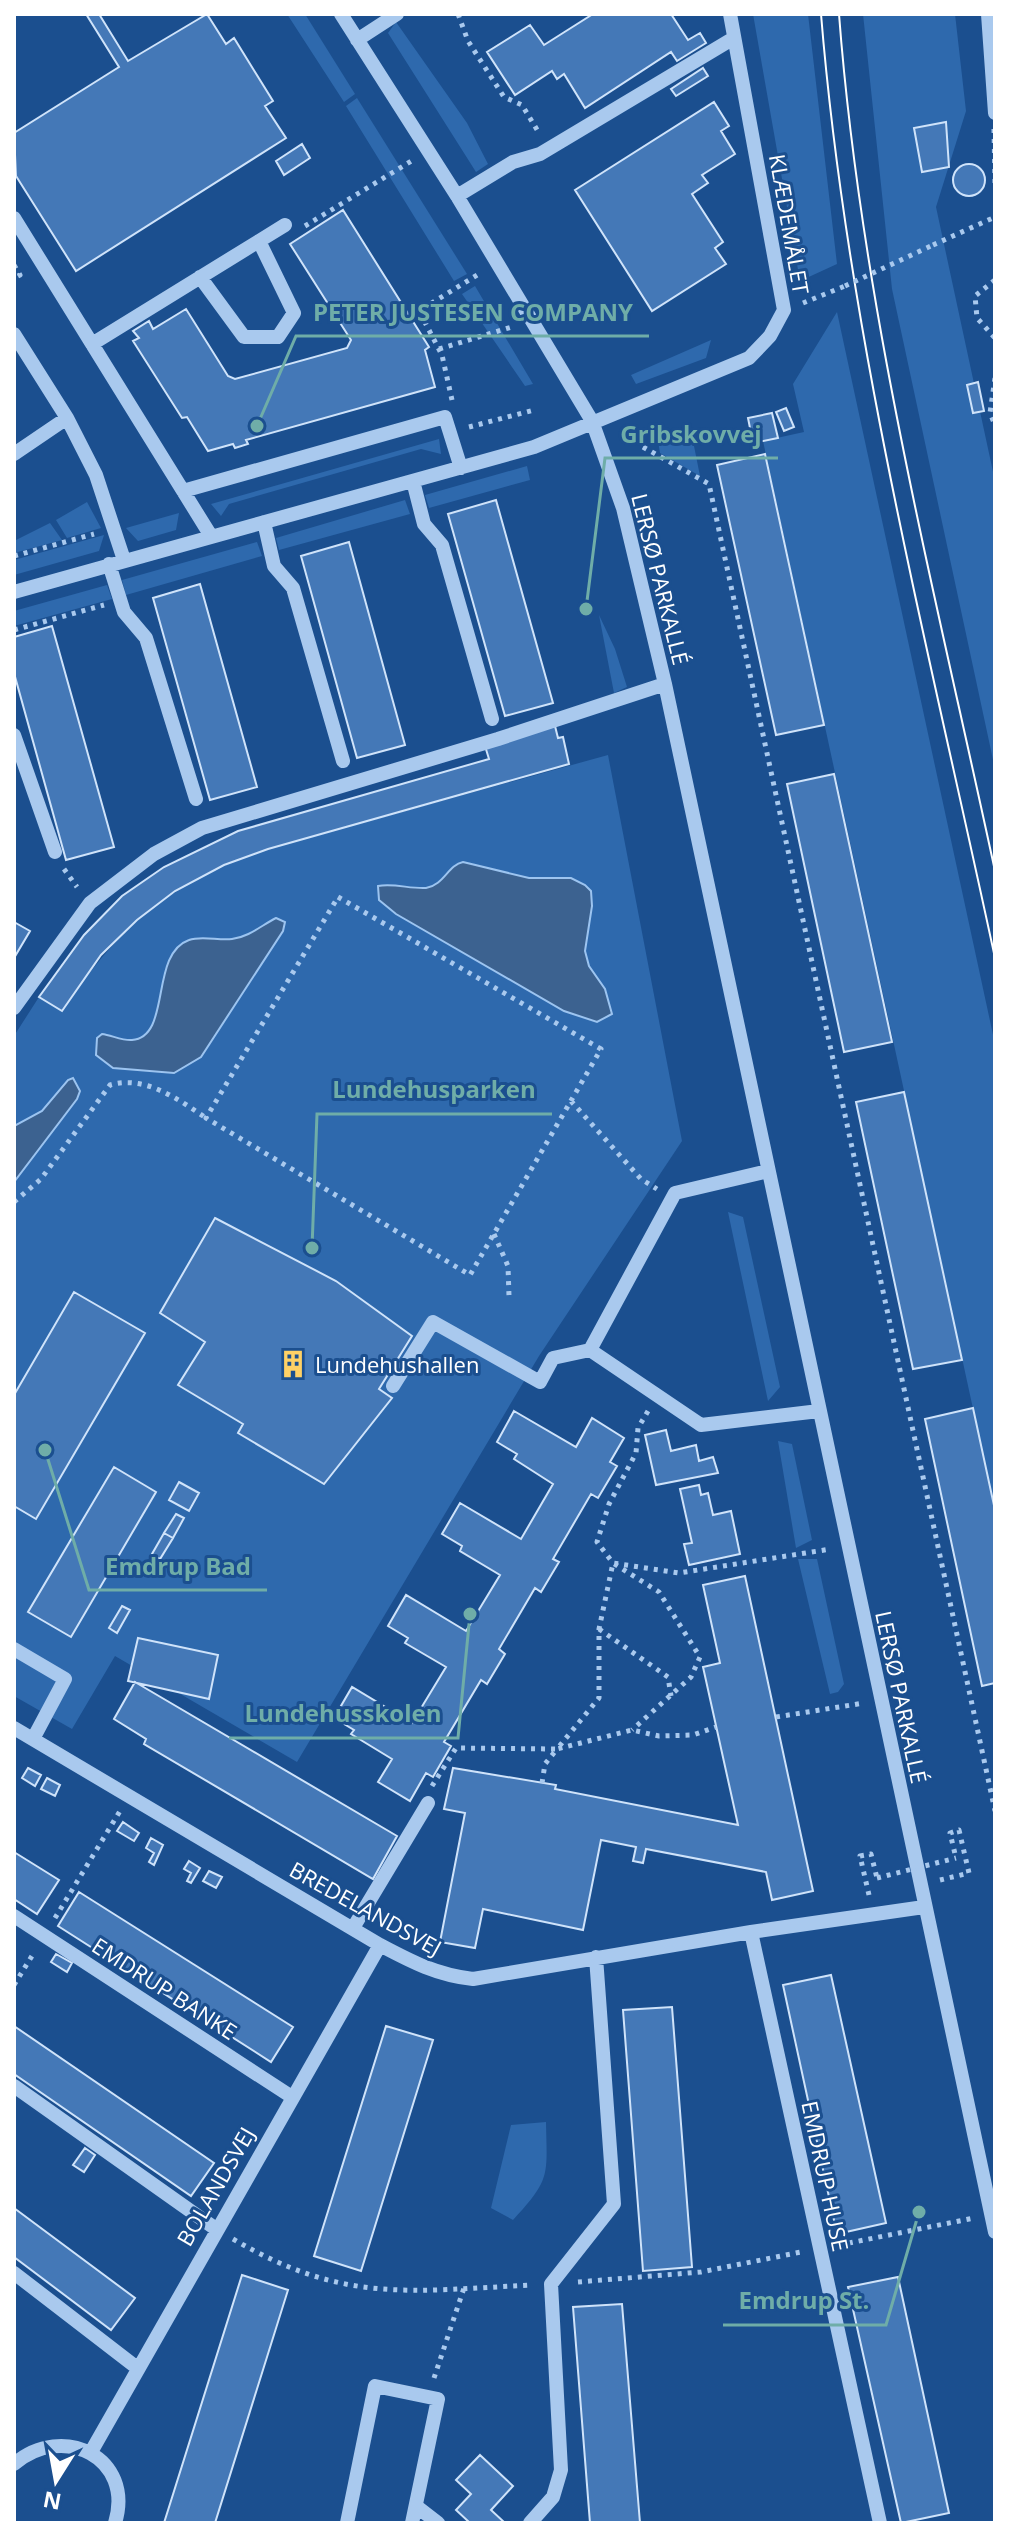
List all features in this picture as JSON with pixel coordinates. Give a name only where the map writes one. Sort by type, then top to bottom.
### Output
[{"type":"street","name":"LERSØ PARKALLÉ","points":[[341,14],[457,196],[592,421],[623,508],[665,684],[995,2232]]},
{"type":"street","points":[[357,40],[397,14]]},
{"type":"street","name":"KLÆDEMÅLET","points":[[14,592],[534,447],[749,358],[770,336],[784,310],[730,14]]},
{"type":"street","points":[[988,14],[995,113]]},
{"type":"street","points":[[457,196],[513,162],[548,149],[734,38]]},
{"type":"street","points":[[14,218],[211,536]]},
{"type":"street","points":[[92,344],[285,225]]},
{"type":"street","points":[[200,277],[244,337],[278,337],[294,313],[259,241]]},
{"type":"street","points":[[14,334],[67,418],[96,475],[124,560]]},
{"type":"street","points":[[183,491],[445,417],[461,468]]},
{"type":"street","points":[[14,454],[67,418]]},
{"type":"street","points":[[413,481],[424,524],[442,545],[492,719]]},
{"type":"street","points":[[264,522],[274,566],[293,588],[343,761]]},
{"type":"street","points":[[109,564],[124,612],[146,638],[196,799]]},
{"type":"street","points":[[14,1008],[90,903],[154,854],[202,828],[498,739],[665,684]]},
{"type":"street","points":[[14,735],[57,857]]},
{"type":"street","points":[[590,1350],[675,1193],[768,1171]]},
{"type":"street","points":[[393,1386],[433,1322],[540,1382],[553,1358],[590,1350],[701,1425],[819,1411]]},
{"type":"street","points":[[14,1649],[65,1679],[33,1739]]},
{"type":"street","name":"BREDELANDSVEJ","points":[[14,1728],[427,1970],[473,1979],[751,1932],[924,1907]]},
{"type":"street","points":[[353,1928],[428,1803]]},
{"type":"street","name":"EMDRUP BANKE","points":[[14,1916],[292,2097]]},
{"type":"street","name":"EMDRUP HUSE","points":[[751,1932],[880,2523]]},
{"type":"street","name":"BOLANDSVEJ","points":[[91,2452],[136,2367],[380,1945]]},
{"type":"street","points":[[530,2523],[553,2497],[561,2470],[551,2284],[614,2204],[596,1957]]},
{"type":"street","points":[[14,2086],[216,2229]]},
{"type":"street","points":[[14,2273],[136,2367]]},
{"type":"street","points":[[347,2523],[375,2386],[438,2399],[412,2523]]},
{"type":"street","points":[[14,2464],[28,2451],[49,2444],[71,2444],[91,2452],[107,2468],[117,2487],[119,2510],[115,2523]]},
{"type":"street","points":[[416,2506],[438,2523]]},
{"type":"path","points":[[458,14],[468,41],[504,97],[522,105],[548,149]]},
{"type":"path","points":[[995,121],[995,184]]},
{"type":"path","points":[[285,225],[302,228],[427,151]]},
{"type":"path","points":[[808,301],[995,217]]},
{"type":"path","points":[[456,414],[439,349],[419,311],[497,263]]},
{"type":"path","points":[[14,265],[20,275],[14,278]]},
{"type":"path","points":[[995,280],[975,296],[977,318],[995,338]]},
{"type":"path","points":[[439,349],[532,321]]},
{"type":"path","points":[[995,378],[990,413],[995,425]]},
{"type":"path","points":[[643,447],[709,484],[995,1811]]},
{"type":"path","points":[[14,556],[114,528]]},
{"type":"path","points":[[14,630],[120,600]]},
{"type":"path","points":[[57,857],[90,903]]},
{"type":"path","points":[[14,1202],[41,1179],[110,1085],[125,1081],[148,1085],[470,1275],[601,1049],[338,897],[206,1118]]},
{"type":"path","points":[[571,1101],[641,1179],[672,1198]]},
{"type":"path","points":[[494,1234],[508,1266],[509,1296]]},
{"type":"path","points":[[632,1730],[691,1677],[700,1657],[659,1592],[613,1563],[597,1542],[609,1504],[636,1453],[638,1428],[657,1396]]},
{"type":"path","points":[[613,1563],[679,1573],[848,1547]]},
{"type":"path","points":[[542,1783],[545,1764],[599,1698],[599,1629],[613,1563]]},
{"type":"path","points":[[599,1629],[668,1677],[671,1697]]},
{"type":"path","points":[[776,1717],[881,1701]]},
{"type":"path","points":[[428,1803],[424,1799],[456,1748],[557,1749],[632,1730],[670,1736],[693,1735],[716,1727]]},
{"type":"path","points":[[14,1985],[129,1796]]},
{"type":"path","points":[[866,1881],[860,1856],[871,1854],[877,1878],[956,1858],[950,1833],[959,1830],[969,1873],[920,1884]]},
{"type":"path","points":[[216,2229],[266,2259],[305,2275],[347,2287],[399,2292],[701,2272],[991,2215]]},
{"type":"path","points":[[428,2397],[464,2288]]},
{"type":"shaded area","points":[[287,14],[305,14],[355,94],[344,102]]},
{"type":"shaded area","points":[[753,14],[808,14],[837,264],[800,281]]},
{"type":"shaded area","points":[[863,14],[955,14],[966,111],[936,207],[995,481],[995,769],[892,289]]},
{"type":"shaded area","points":[[396,22],[467,123],[488,164],[476,172],[388,33]]},
{"type":"shaded area","points":[[357,98],[467,274],[454,281],[346,106]]},
{"type":"shaded area","points":[[475,286],[533,384],[525,386],[462,294]]},
{"type":"shaded area","points":[[837,312],[995,1044],[995,1510],[763,441],[804,432],[793,384]]},
{"type":"shaded area","points":[[711,340],[706,358],[636,384],[631,375]]},
{"type":"shaded area","points":[[690,426],[700,476],[660,453],[658,441]]},
{"type":"shaded area","points":[[439,439],[441,454],[421,449],[229,504],[221,516],[211,504]]},
{"type":"shaded area","points":[[527,466],[530,480],[429,508],[425,495]]},
{"type":"shaded area","points":[[405,500],[410,514],[279,550],[276,538]]},
{"type":"shaded area","points":[[87,502],[101,528],[67,538],[56,520]]},
{"type":"shaded area","points":[[179,513],[176,530],[138,541],[126,528]]},
{"type":"shaded area","points":[[50,523],[62,540],[14,553],[14,541]]},
{"type":"shaded area","points":[[104,535],[99,551],[14,575],[14,560]]},
{"type":"shaded area","points":[[257,542],[262,556],[126,595],[122,580]]},
{"type":"shaded area","points":[[107,585],[112,599],[14,626],[14,611]]},
{"type":"shaded area","points":[[599,615],[615,649],[627,687],[614,693]]},
{"type":"shaded area","points":[[608,755],[682,1141],[539,1356],[297,1762],[115,1656],[72,1729],[14,1696],[14,1036],[39,997],[62,1010],[105,954],[150,910],[174,892],[233,862],[268,849]]},
{"type":"shaded area","points":[[463,862],[529,878],[571,878],[591,891],[592,906],[585,951],[589,966],[605,989],[612,1014],[597,1022],[564,1011],[396,914],[379,900],[378,886],[426,888]]},
{"type":"shaded area","points":[[276,918],[285,922],[283,931],[201,1057],[174,1073],[113,1068],[96,1055],[97,1038],[102,1034],[132,1040],[144,1035],[152,1025],[169,961],[177,948],[194,939],[238,938]]},
{"type":"shaded area","points":[[73,1078],[80,1091],[77,1099],[14,1182],[14,1126],[42,1111]]},
{"type":"shaded area","points":[[728,1212],[743,1217],[780,1387],[768,1401]]},
{"type":"shaded area","points":[[778,1441],[792,1444],[812,1540],[796,1548]]},
{"type":"shaded area","points":[[798,1559],[817,1559],[844,1684],[838,1692],[830,1694]]},
{"type":"shaded area","points":[[546,2122],[544,2176],[534,2195],[513,2220],[491,2208],[511,2125]]},
{"type":"building","points":[[86,14],[99,14],[128,61],[207,14],[226,44],[234,38],[273,101],[265,106],[286,138],[76,271],[16,176],[14,133],[119,67]]},
{"type":"building","points":[[593,14],[671,14],[688,40],[700,33],[706,43],[677,61],[671,52],[585,108],[564,74],[557,79],[552,71],[515,95],[487,52],[530,25],[544,45]]},
{"type":"building","points":[[703,68],[708,76],[676,96],[671,89]]},
{"type":"building","points":[[714,102],[729,126],[721,131],[735,154],[702,175],[708,183],[692,194],[723,242],[715,248],[726,264],[652,311],[575,190]]},
{"type":"building","points":[[946,122],[949,167],[922,172],[914,128]]},
{"type":"building","points":[[302,144],[310,158],[284,175],[276,161]]},
{"type":"building","points":[[969,164],[980,169],[985,180],[980,191],[969,196],[958,191],[953,180],[958,169]]},
{"type":"building","points":[[343,210],[429,347],[425,350],[435,387],[246,440],[248,444],[235,448],[233,444],[208,451],[187,417],[182,418],[133,341],[139,338],[133,331],[149,321],[153,329],[186,309],[228,376],[235,379],[347,348],[351,340],[290,244]]},
{"type":"building","points":[[978,382],[984,411],[973,413],[967,385]]},
{"type":"building","points":[[786,408],[794,427],[784,431],[776,412]]},
{"type":"building","points":[[772,413],[778,438],[753,443],[748,418]]},
{"type":"building","points":[[765,454],[824,725],[776,735],[717,465]]},
{"type":"building","points":[[496,500],[553,703],[505,716],[448,514]]},
{"type":"building","points":[[349,542],[405,745],[357,758],[301,556]]},
{"type":"building","points":[[200,584],[257,787],[210,800],[153,598]]},
{"type":"building","points":[[52,626],[114,847],[66,860],[14,673],[14,637]]},
{"type":"building","points":[[555,726],[558,738],[563,737],[569,764],[268,849],[224,865],[175,891],[137,920],[101,955],[62,1011],[39,997],[84,935],[122,896],[164,867],[238,831],[489,759],[485,746]]},
{"type":"building","points":[[834,774],[892,1042],[844,1052],[787,784]]},
{"type":"building","points":[[14,922],[30,931],[14,958]]},
{"type":"building","points":[[904,1092],[962,1360],[913,1369],[856,1102]]},
{"type":"building","name":"Lundehushallen","points":[[215,1218],[336,1281],[412,1336],[379,1389],[392,1398],[324,1484],[238,1433],[243,1424],[178,1385],[205,1342],[160,1313]]},
{"type":"building","points":[[74,1292],[145,1333],[36,1519],[14,1506],[14,1395]]},
{"type":"building","points":[[973,1408],[995,1510],[995,1683],[982,1686],[925,1419]]},
{"type":"building","points":[[514,1411],[576,1447],[592,1418],[624,1438],[610,1462],[617,1466],[598,1498],[591,1494],[553,1559],[559,1562],[541,1592],[535,1588],[499,1649],[505,1654],[487,1684],[481,1680],[444,1742],[451,1746],[433,1777],[426,1773],[410,1801],[378,1782],[392,1759],[351,1734],[354,1730],[334,1718],[352,1687],[412,1723],[446,1667],[405,1643],[408,1638],[388,1626],[406,1595],[466,1631],[500,1575],[460,1551],[462,1546],[442,1534],[460,1503],[521,1539],[553,1484],[514,1459],[517,1454],[497,1442]]},
{"type":"building","points":[[666,1430],[671,1451],[696,1445],[699,1461],[713,1457],[718,1473],[656,1485],[645,1435]]},
{"type":"building","points":[[114,1467],[156,1492],[71,1637],[28,1612]]},
{"type":"building","points":[[179,1482],[199,1493],[189,1511],[169,1500]]},
{"type":"building","points":[[699,1485],[701,1495],[708,1493],[713,1515],[731,1511],[740,1554],[689,1565],[684,1544],[692,1543],[680,1489]]},
{"type":"building","points":[[176,1514],[184,1518],[173,1538],[164,1533]]},
{"type":"building","points":[[164,1533],[173,1538],[160,1559],[152,1554]]},
{"type":"building","points":[[745,1576],[813,1891],[772,1900],[766,1872],[646,1849],[643,1863],[633,1861],[636,1847],[601,1840],[583,1930],[483,1909],[475,1948],[440,1942],[465,1813],[444,1809],[453,1768],[556,1785],[555,1789],[738,1825],[703,1667],[720,1663],[703,1585]]},
{"type":"building","points":[[122,1606],[130,1610],[117,1633],[109,1628]]},
{"type":"building","points":[[138,1638],[218,1655],[209,1699],[128,1681]]},
{"type":"building","points":[[135,1682],[397,1836],[373,1879],[144,1744],[146,1739],[114,1719]]},
{"type":"building","points":[[28,1768],[41,1775],[35,1786],[22,1778]]},
{"type":"building","points":[[47,1778],[60,1785],[55,1796],[41,1789]]},
{"type":"building","points":[[123,1822],[139,1833],[134,1841],[117,1831]]},
{"type":"building","points":[[151,1838],[163,1845],[154,1865],[149,1862],[154,1853],[146,1848]]},
{"type":"building","points":[[14,1852],[59,1880],[37,1914],[14,1899]]},
{"type":"building","points":[[189,1861],[200,1868],[191,1883],[187,1881],[191,1873],[184,1869]]},
{"type":"building","points":[[209,1871],[222,1877],[216,1888],[203,1881]]},
{"type":"building","points":[[79,1892],[293,2027],[271,2062],[58,1926]]},
{"type":"building","points":[[56,1954],[72,1963],[67,1972],[51,1962]]},
{"type":"building","points":[[831,1975],[886,2223],[837,2234],[783,1985]]},
{"type":"building","points":[[672,2007],[692,2267],[643,2271],[623,2010]]},
{"type":"building","points":[[14,2026],[214,2163],[191,2196],[14,2074]]},
{"type":"building","points":[[386,2026],[433,2040],[361,2271],[314,2256]]},
{"type":"building","points":[[85,2148],[95,2155],[84,2172],[73,2165]]},
{"type":"building","points":[[14,2208],[135,2298],[111,2330],[14,2257]]},
{"type":"building","points":[[242,2275],[288,2290],[215,2523],[164,2523]]},
{"type":"building","points":[[898,2277],[949,2513],[901,2523],[848,2287]]},
{"type":"building","points":[[622,2304],[640,2523],[590,2523],[573,2307]]},
{"type":"building","points":[[480,2455],[513,2486],[491,2510],[505,2523],[470,2523],[456,2510],[471,2494],[456,2480]]},
{"type":"tram line","points":[[821,14],[833,133],[870,370],[917,606],[995,958]]},
{"type":"tram line","points":[[839,14],[864,230],[882,338],[902,445],[995,871]]},
{"type":"place","name":"PETER JUSTESEN COMPANY","points":[[257,426]]},
{"type":"place","name":"Gribskovvej","points":[[586,609]]},
{"type":"place","name":"Lundehusparken","points":[[312,1248]]},
{"type":"place","name":"Lundehushallen","points":[[293,1364]]},
{"type":"place","name":"Emdrup Bad","points":[[45,1450]]},
{"type":"place","name":"Lundehusskolen","points":[[470,1614]]},
{"type":"place","name":"Emdrup St.","points":[[919,2212]]}]
